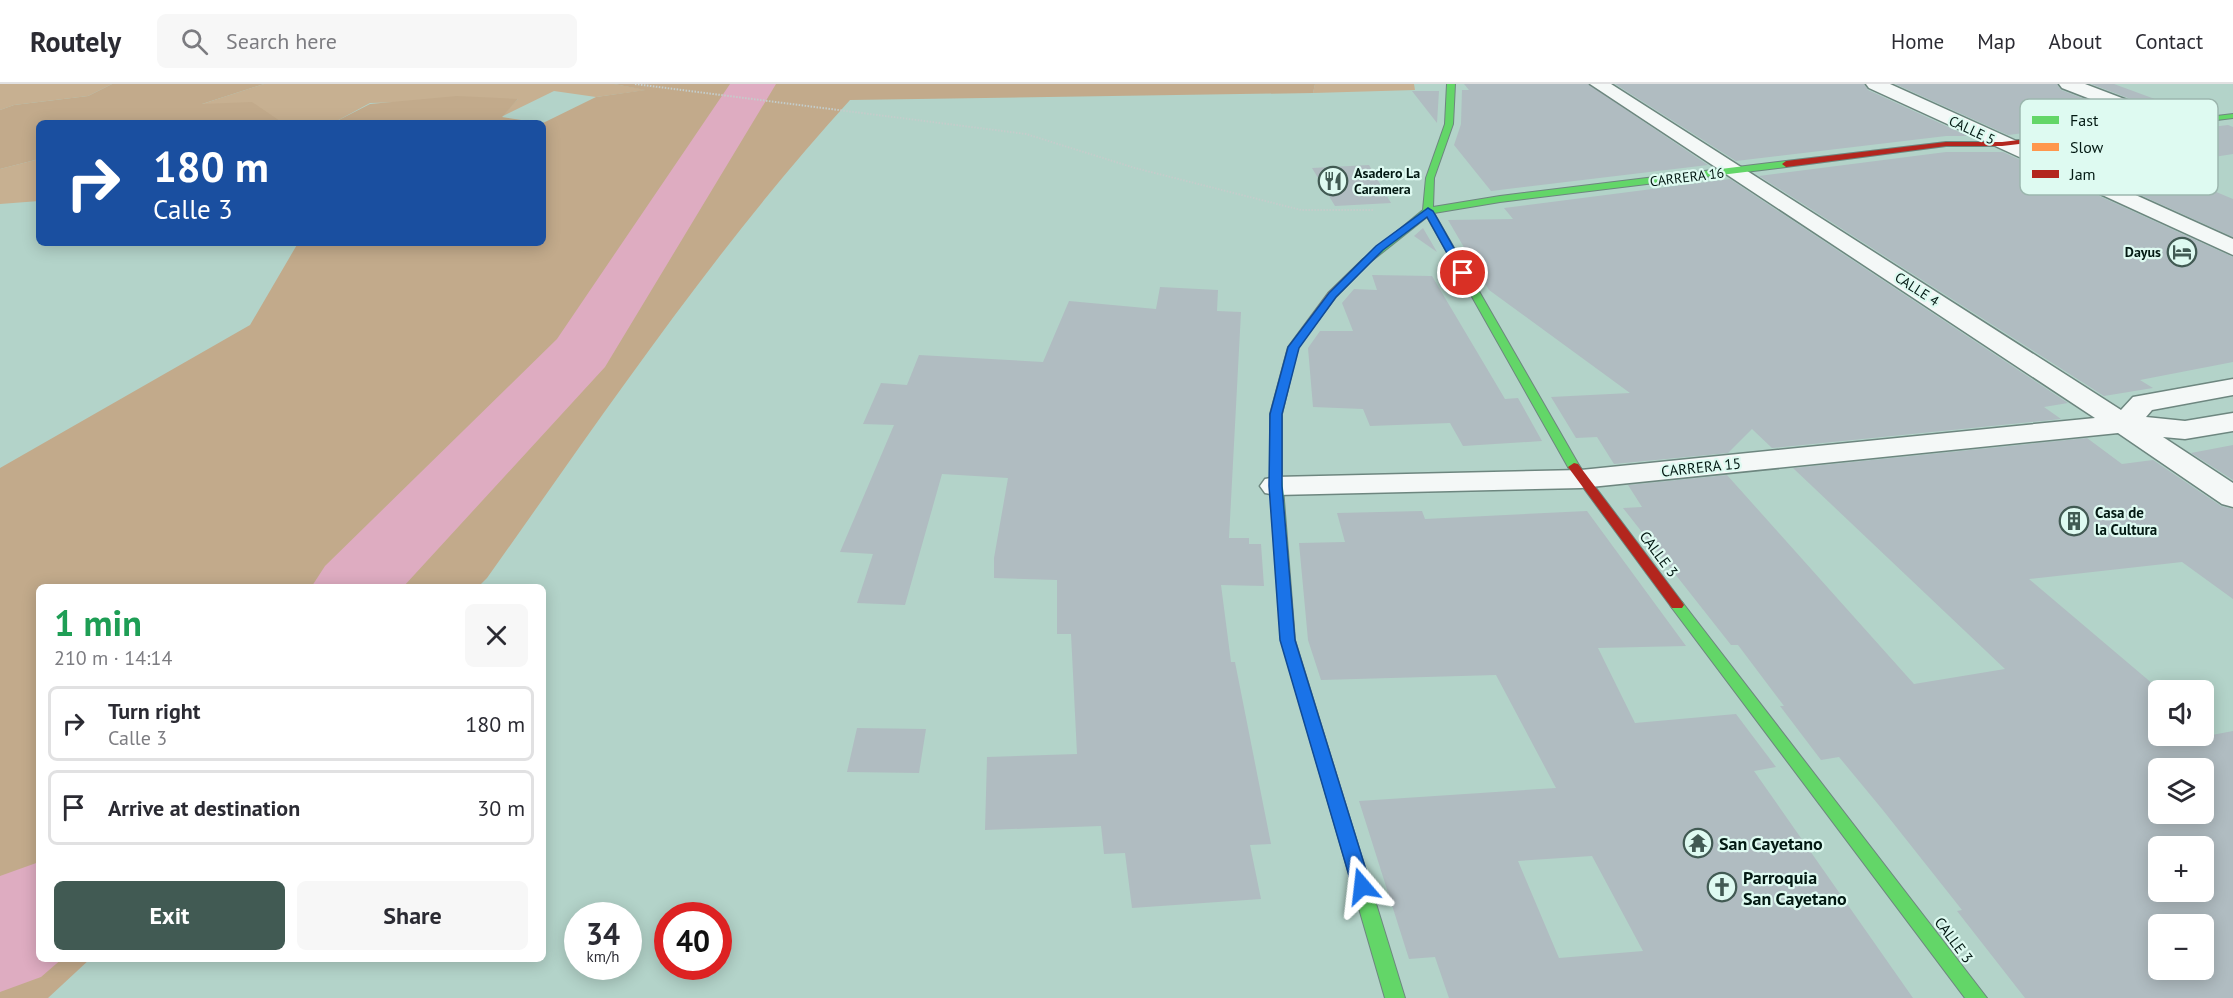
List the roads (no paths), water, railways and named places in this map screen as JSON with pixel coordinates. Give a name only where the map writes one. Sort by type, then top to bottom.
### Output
[{"type":"street","points":[[1395,998],[1288,640],[1276,486],[1276,414],[1293,347],[1332,295],[1371,255],[1428,211],[1430,178],[1449,124],[1450,84]]},
{"type":"street","name":"CALLE 4","points":[[1599,84],[2124,424],[2233,498]]},
{"type":"street","name":"CALLE 5","points":[[1875,84],[2020,152]]},
{"type":"street","points":[[2068,84],[2107,99]]},
{"type":"street","name":"CARRERA 16","points":[[2218,106],[2233,104]]},
{"type":"street","name":"CARRERA 16","points":[[2218,118],[2233,116]]},
{"type":"street","name":"CARRERA 16","points":[[1946,144],[1977,132],[2020,128]]},
{"type":"street","name":"CARRERA 16","points":[[1428,211],[1500,199],[1946,144],[2020,142]]},
{"type":"street","name":"CALLE 5","points":[[2115,195],[2233,248]]},
{"type":"street","name":"CALLE 3","points":[[1428,211],[1581,479],[1977,998]]},
{"type":"street","points":[[2124,424],[2143,403],[2233,387]]},
{"type":"street","name":"CARRERA 15","points":[[1276,486],[1581,479],[2124,424],[2185,430],[2233,422]]},
{"type":"waterway","points":[[357,584],[581,353],[753,84]]},
{"type":"waterway","points":[[0,941],[36,913]]},
{"type":"place","name":"Asadero La Caramera","points":[[1333,181]]},
{"type":"place","name":"Dayus","points":[[2182,252]]},
{"type":"place","name":"Casa de la Cultura","points":[[2074,521]]},
{"type":"place","name":"San Cayetano","points":[[1698,843]]},
{"type":"place","name":"Parroquia San Cayetano","points":[[1722,887]]}]
